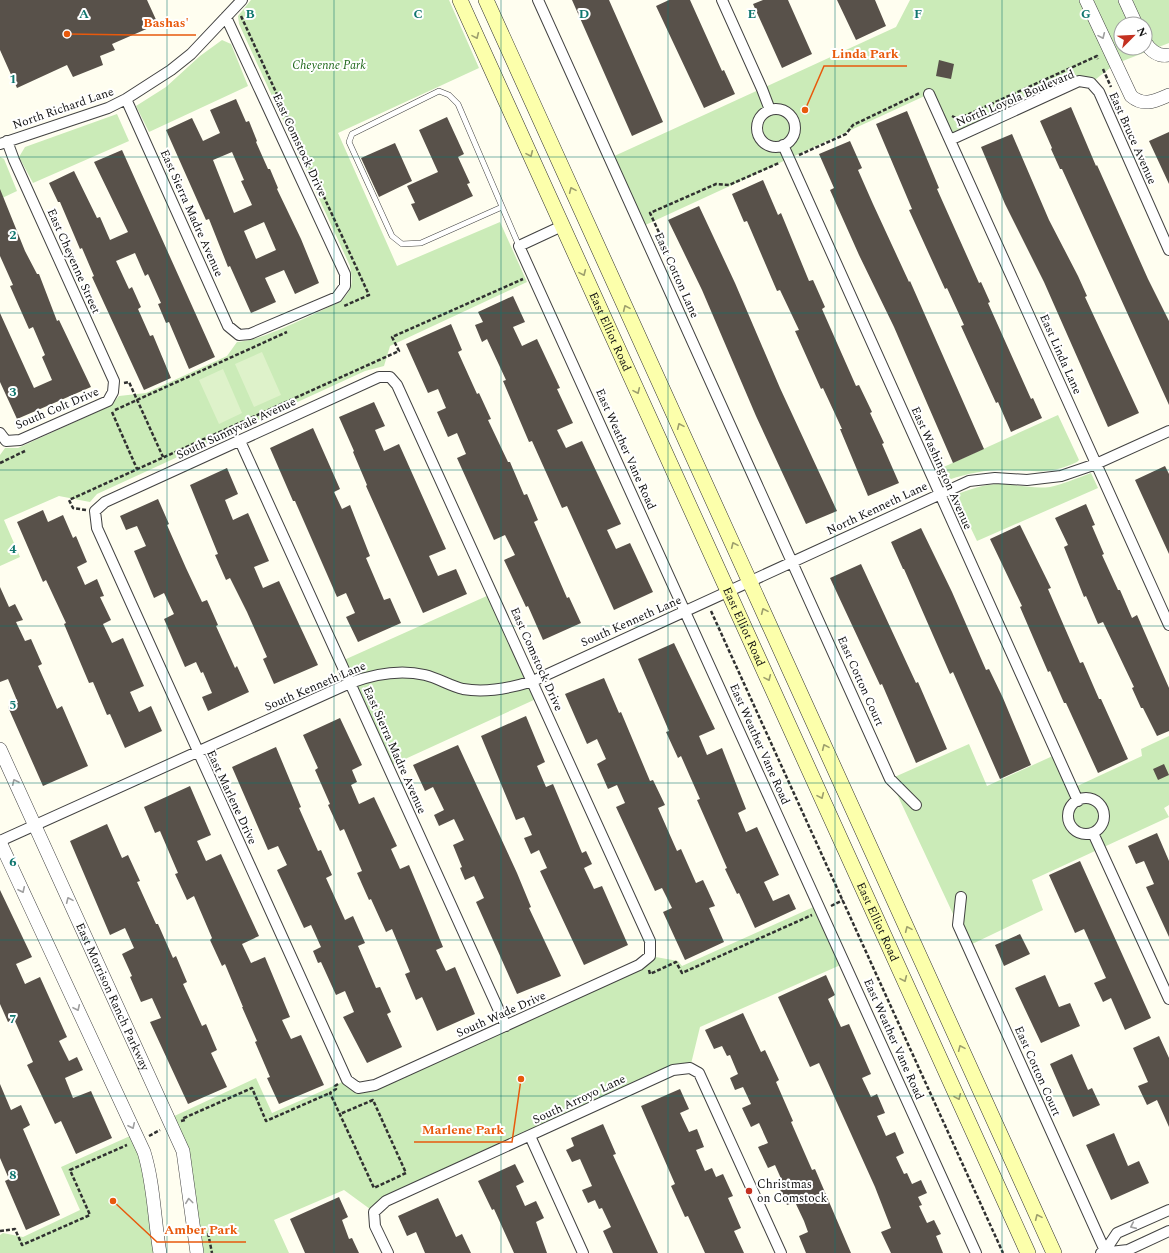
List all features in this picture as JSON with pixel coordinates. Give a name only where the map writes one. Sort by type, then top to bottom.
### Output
[{"type":"main road","name":"East Elliot Road","points":[[460,0],[562,226],[739,586],[1054,1253]]},
{"type":"main road","name":"East Elliot Road","points":[[486,0],[1028,1253]]},
{"type":"street","name":"East Cotton Lane","points":[[538,0],[793,561]]},
{"type":"street","points":[[722,0],[770,110]]},
{"type":"street","points":[[1086,0],[1131,96],[1137,101],[1145,103],[1154,102],[1169,95]]},
{"type":"street","points":[[1125,0],[1132,16]]},
{"type":"street","name":"North Richard Lane","points":[[4,143],[108,108],[126,99],[171,70],[191,54],[239,3]]},
{"type":"street","name":"East Comstock Drive","points":[[226,17],[345,274],[345,286],[337,296],[250,334],[239,335]]},
{"type":"street","points":[[1153,51],[1158,54],[1169,54]]},
{"type":"street","name":"North Loyola Boulevard","points":[[950,140],[1079,81],[1091,83]]},
{"type":"street","name":"East Bruce Avenue","points":[[1091,83],[1099,92],[1169,250]]},
{"type":"street","name":"East Linda Lane","points":[[927,92],[1169,625]]},
{"type":"street","name":"East Sierra Madre Avenue","points":[[126,99],[228,326],[239,335]]},
{"type":"street","points":[[770,110],[784,111],[793,119],[794,133],[791,139],[783,146],[770,146],[762,140],[758,134],[759,121],[762,116],[770,110]]},
{"type":"street","name":"East Cheyenne Street","points":[[4,143],[14,160],[114,381],[113,389]]},
{"type":"street","name":"East Washington Avenue","points":[[783,146],[1078,801]]},
{"type":"street","points":[[519,246],[562,226]]},
{"type":"street","name":"East Weather Vane Road","points":[[519,246],[976,1253]]},
{"type":"street","name":"South Sunnyvale Avenue","points":[[95,511],[105,502],[379,377],[390,377]]},
{"type":"street","name":"East Comstock Drive","points":[[390,377],[397,385],[650,941],[647,958]]},
{"type":"street","name":"South Colt Drive","points":[[3,437],[20,440],[108,401],[113,389]]},
{"type":"street","name":"North Kenneth Lane","points":[[739,586],[968,481],[995,478],[1027,480],[1061,476],[1096,464],[1169,431]]},
{"type":"street","name":"East Sierra Madre Avenue","points":[[240,441],[506,1026]]},
{"type":"street","name":"East Marlene Drive","points":[[95,511],[96,528],[347,1080],[358,1088]]},
{"type":"street","name":"East Cotton Court","points":[[793,561],[890,779],[916,805]]},
{"type":"street","name":"South Kenneth Lane","points":[[0,842],[350,683],[382,673],[399,672],[426,675],[463,689],[507,688],[532,681],[739,586]]},
{"type":"street","name":"East Morrison Ranch Parkway","points":[[0,749],[183,1151],[197,1253]]},
{"type":"street","points":[[1087,798],[1095,800],[1104,812],[1102,825],[1093,833],[1079,833],[1071,825],[1069,813],[1072,806],[1078,801],[1087,798]]},
{"type":"street","points":[[1093,833],[1169,999]]},
{"type":"street","points":[[0,842],[144,1152],[148,1165],[160,1253]]},
{"type":"street","name":"East Cotton Court","points":[[961,897],[958,925],[1104,1252]]},
{"type":"street","name":"South Wade Drive","points":[[358,1088],[375,1085],[639,966],[647,958]]},
{"type":"street","name":"South Arroyo Lane","points":[[388,1253],[376,1226],[374,1212],[386,1202],[673,1070],[690,1068],[699,1073],[780,1253]]},
{"type":"street","points":[[530,1136],[583,1253]]},
{"type":"street","points":[[1104,1252],[1118,1233],[1169,1210]]},
{"type":"street","points":[[1104,1252],[1128,1250],[1169,1231]]},
{"type":"lane","points":[[502,206],[421,243],[402,244],[392,236],[349,142],[352,134],[439,91],[449,95],[458,104],[502,206],[519,246]]},
{"type":"path","points":[[239,3],[369,294],[341,307]]},
{"type":"path","points":[[950,111],[953,117],[958,119],[1097,56],[1111,87]]},
{"type":"path","points":[[1099,92],[1123,81]]},
{"type":"path","points":[[649,245],[662,239],[650,213],[716,184],[729,185],[788,160],[846,134],[853,125],[927,92]]},
{"type":"path","points":[[95,511],[73,508],[69,500],[399,351],[392,337],[532,275]]},
{"type":"path","points":[[105,415],[293,329]]},
{"type":"path","points":[[113,389],[129,382],[163,458]]},
{"type":"path","points":[[112,412],[137,469]]},
{"type":"path","points":[[0,463],[28,450]]},
{"type":"path","points":[[707,601],[1003,1253]]},
{"type":"path","points":[[647,958],[650,974],[676,962],[682,973],[843,900]]},
{"type":"path","points":[[340,1114],[373,1100],[406,1173],[374,1188],[330,1093],[336,1090],[335,1086],[347,1080]]},
{"type":"green space","name":"Cheyenne Park","points":[[251,0],[449,0],[479,68],[338,133],[397,266],[500,222],[527,282],[390,346],[384,366],[365,371],[97,494],[90,502],[59,496],[4,520],[20,557],[0,566],[0,455],[5,448],[18,448],[110,406],[119,396],[146,393],[227,356],[237,342],[260,337],[288,326],[340,302],[350,290],[352,277],[350,266],[239,24],[238,16]]},
{"type":"green space","points":[[910,0],[1169,0],[1169,43],[1153,49],[1153,16],[1113,16],[1113,56],[1136,56],[1115,64],[1091,83],[1079,81],[950,140],[929,94],[641,227],[610,158],[896,27]]},
{"type":"green space","points":[[222,40],[231,44],[248,86],[149,132],[136,106],[166,87],[200,56]]},
{"type":"green space","points":[[117,114],[129,141],[33,183],[19,157],[25,147]]},
{"type":"green space","points":[[0,157],[4,159],[17,191],[0,199]]},
{"type":"green space","points":[[262,352],[281,395],[254,407],[235,364]]},
{"type":"green space","points":[[223,369],[242,413],[219,424],[199,380]]},
{"type":"green space","points":[[1058,415],[1079,460],[1077,462],[1066,467],[1046,471],[998,470],[977,472],[943,482],[937,470]]},
{"type":"green space","points":[[1091,473],[1098,488],[977,541],[955,495],[991,484],[1050,487]]},
{"type":"green space","points":[[489,595],[536,699],[392,765],[344,660]]},
{"type":"green space","points":[[1169,736],[1169,805],[1164,808],[1169,817],[1032,880],[1043,910],[968,946],[890,779],[969,744],[987,786],[1057,754],[1073,788],[1142,756],[1141,749]]},
{"type":"green space","points":[[818,905],[845,963],[700,1027],[690,1068],[374,1212],[344,1190],[274,1220],[289,1253],[197,1253],[183,1151],[168,1119],[256,1078],[272,1113],[347,1080],[358,1088],[650,956],[678,961],[682,966]]},
{"type":"green space","points":[[130,1136],[141,1158],[155,1253],[0,1253],[0,1235],[3,1233],[23,1237],[80,1210],[61,1167]]},
{"type":"building","points":[[0,0],[147,0],[158,24],[112,44],[115,50],[100,56],[103,65],[73,77],[67,65],[17,88],[0,50]]},
{"type":"building","points":[[572,0],[609,0],[663,122],[632,136]]},
{"type":"building","points":[[669,0],[690,0],[722,71],[724,70],[735,94],[704,108],[656,6]]},
{"type":"building","points":[[763,0],[788,0],[812,54],[782,68],[753,4]]},
{"type":"building","points":[[837,0],[875,0],[886,26],[856,40]]},
{"type":"building","points":[[939,60],[954,64],[951,79],[936,76]]},
{"type":"building","points":[[236,99],[246,122],[249,121],[257,141],[256,142],[268,169],[270,169],[278,188],[277,189],[301,239],[319,283],[295,294],[284,270],[265,278],[276,302],[251,313],[230,266],[228,267],[209,219],[206,220],[166,130],[192,118],[203,141],[220,133],[210,110]],"holes":[[[232,152],[244,180],[241,181],[252,205],[234,213],[213,160]],[[264,222],[276,250],[256,259],[244,231]]]},
{"type":"building","points":[[1071,107],[1096,166],[1097,165],[1148,279],[1169,321],[1169,405],[1062,169],[1060,169],[1040,121]]},
{"type":"building","points":[[907,111],[939,188],[937,189],[979,283],[981,282],[990,302],[988,303],[1031,399],[1033,398],[1042,418],[1011,432],[961,326],[964,325],[947,288],[945,289],[909,210],[912,209],[876,124]]},
{"type":"building","points":[[447,117],[464,154],[458,157],[470,183],[467,184],[473,196],[419,221],[411,204],[415,203],[407,186],[438,172],[419,130]]},
{"type":"building","points":[[1169,132],[1169,184],[1149,141]]},
{"type":"building","points":[[1012,134],[1049,220],[1078,276],[1087,296],[1085,297],[1139,413],[1108,427],[1044,282],[1005,204],[981,147]]},
{"type":"building","points":[[850,141],[862,168],[858,170],[909,282],[910,281],[984,449],[953,463],[894,327],[859,255],[830,190],[834,188],[819,154]]},
{"type":"building","points":[[395,143],[412,181],[379,197],[361,158]]},
{"type":"building","points":[[122,150],[215,357],[189,369],[169,322],[166,323],[158,304],[161,303],[148,274],[145,276],[135,253],[116,261],[129,289],[132,287],[141,307],[138,309],[150,336],[153,335],[171,378],[144,390],[92,277],[94,276],[82,248],[80,249],[60,202],[58,202],[49,183],[74,171],[97,218],[100,217],[110,240],[128,232],[94,162]]},
{"type":"building","points":[[763,180],[778,215],[781,213],[809,281],[813,280],[825,307],[822,309],[856,386],[859,385],[872,412],[870,413],[884,443],[882,444],[899,483],[868,496],[840,429],[842,429],[823,388],[821,389],[795,331],[799,330],[780,290],[777,291],[747,221],[744,222],[732,194]]},
{"type":"building","points":[[0,189],[25,251],[37,274],[39,274],[57,321],[59,320],[91,387],[17,419],[0,382],[0,313],[34,388],[52,380],[42,357],[45,355],[33,327],[29,329],[10,286],[13,285],[0,256]]},
{"type":"building","points":[[699,206],[735,283],[780,388],[837,511],[806,524],[756,416],[702,290],[668,220]]},
{"type":"building","points":[[513,296],[525,322],[513,327],[522,346],[537,339],[560,388],[557,389],[573,423],[557,430],[566,448],[582,441],[621,524],[607,530],[616,549],[630,543],[653,592],[614,610],[567,506],[562,508],[532,441],[529,442],[503,381],[506,380],[487,339],[482,342],[475,325],[483,322],[478,312]]},
{"type":"building","points":[[451,324],[462,350],[458,352],[477,394],[479,393],[491,419],[488,420],[508,462],[510,462],[524,495],[527,494],[538,520],[534,522],[567,598],[569,597],[581,623],[543,640],[528,606],[526,607],[504,560],[515,555],[505,535],[494,540],[457,458],[466,454],[457,433],[448,437],[437,412],[446,408],[438,389],[428,393],[406,344]]},
{"type":"building","points":[[374,402],[385,426],[375,430],[384,451],[399,444],[446,549],[429,556],[438,576],[456,569],[467,594],[423,613],[366,486],[367,485],[353,452],[354,451],[339,417]]},
{"type":"building","points":[[313,428],[340,489],[334,492],[342,509],[350,505],[370,556],[366,558],[384,600],[390,598],[401,623],[358,642],[346,617],[355,613],[346,593],[337,597],[270,448]]},
{"type":"building","points":[[1165,466],[1169,474],[1169,554],[1135,480]]},
{"type":"building","points":[[227,468],[238,494],[225,500],[233,520],[248,513],[269,561],[254,567],[263,588],[279,581],[318,665],[274,684],[263,659],[267,657],[247,612],[230,578],[226,580],[215,555],[218,554],[190,485]]},
{"type":"building","points":[[158,499],[169,524],[167,525],[202,602],[207,600],[218,625],[216,626],[235,668],[237,666],[249,692],[208,711],[202,697],[212,693],[203,672],[201,673],[196,662],[185,667],[164,619],[174,614],[164,593],[154,598],[134,551],[146,546],[137,526],[126,530],[120,516]]},
{"type":"building","points":[[1086,504],[1095,525],[1092,526],[1104,554],[1102,555],[1118,590],[1120,590],[1132,618],[1137,615],[1169,688],[1169,731],[1157,736],[1143,708],[1141,708],[1132,688],[1134,687],[1103,622],[1098,624],[1086,596],[1084,597],[1064,547],[1068,545],[1055,518]]},
{"type":"building","points":[[43,510],[48,522],[63,515],[73,538],[76,536],[87,562],[77,567],[85,585],[97,579],[104,596],[100,597],[111,620],[103,624],[112,643],[123,638],[144,686],[130,692],[139,712],[151,706],[162,731],[125,748],[110,714],[107,715],[93,682],[89,683],[64,624],[66,623],[46,580],[43,582],[17,522]]},
{"type":"building","points":[[1020,525],[1051,588],[1048,589],[1080,663],[1083,662],[1128,759],[1098,773],[1066,703],[1064,703],[1050,671],[1048,672],[1020,607],[1022,606],[990,539]]},
{"type":"building","points":[[921,528],[952,592],[986,670],[989,669],[1003,698],[1031,765],[1000,779],[953,672],[950,674],[891,542]]},
{"type":"building","points":[[861,564],[916,683],[918,682],[947,749],[916,763],[882,684],[880,685],[830,578]]},
{"type":"building","points":[[0,587],[9,607],[15,604],[23,620],[16,622],[25,641],[31,639],[42,664],[38,666],[57,709],[62,706],[88,766],[43,786],[8,707],[18,703],[8,679],[0,682]]},
{"type":"building","points":[[674,643],[715,729],[699,736],[707,755],[722,748],[746,809],[738,813],[746,832],[757,827],[779,875],[764,882],[773,901],[789,894],[796,909],[755,928],[739,893],[737,894],[725,869],[727,868],[697,800],[700,799],[681,756],[678,758],[666,732],[669,731],[638,659]]},
{"type":"building","points":[[604,678],[619,713],[621,712],[650,781],[653,780],[665,805],[658,808],[677,851],[681,849],[696,883],[703,880],[715,906],[709,908],[724,942],[685,960],[663,912],[672,908],[662,888],[655,891],[616,807],[625,803],[617,785],[608,789],[597,764],[606,759],[597,739],[587,744],[565,694]]},
{"type":"building","points":[[526,716],[545,762],[537,766],[546,787],[553,784],[582,853],[586,851],[592,864],[584,868],[594,889],[602,886],[628,945],[584,965],[540,871],[547,868],[539,850],[531,854],[524,838],[532,835],[524,817],[516,820],[481,736]]},
{"type":"building","points":[[340,718],[362,765],[352,770],[357,782],[351,785],[359,804],[374,797],[397,846],[391,849],[400,869],[409,865],[443,947],[436,950],[446,971],[455,967],[475,1014],[437,1031],[422,997],[416,1000],[405,974],[410,972],[392,929],[386,932],[371,899],[369,900],[357,873],[362,871],[344,829],[340,831],[328,805],[330,804],[315,770],[318,768],[303,735]]},
{"type":"building","points":[[458,745],[517,873],[531,907],[529,908],[561,976],[517,994],[476,902],[484,898],[474,876],[465,880],[460,868],[462,867],[453,845],[464,840],[454,819],[439,826],[434,815],[444,810],[433,787],[425,791],[413,765]]},
{"type":"building","points":[[276,747],[301,807],[299,808],[318,851],[321,850],[332,875],[326,878],[345,920],[353,916],[365,943],[358,946],[376,988],[380,987],[391,1012],[387,1014],[402,1047],[367,1063],[343,1017],[354,1012],[345,991],[336,995],[321,962],[318,963],[313,951],[321,947],[311,925],[304,928],[277,870],[287,865],[278,846],[268,850],[232,767]]},
{"type":"building","points":[[1164,764],[1169,775],[1158,780],[1153,769]]},
{"type":"building","points":[[190,786],[211,835],[197,841],[206,861],[221,854],[259,936],[242,944],[251,963],[265,957],[290,1017],[282,1020],[291,1039],[301,1035],[324,1085],[279,1104],[267,1078],[270,1077],[255,1042],[257,1041],[225,964],[222,966],[210,940],[212,938],[194,896],[187,900],[175,874],[178,873],[160,831],[155,833],[144,807]]},
{"type":"building","points":[[107,824],[122,858],[128,855],[140,881],[137,882],[156,924],[158,924],[173,958],[176,956],[187,982],[183,984],[202,1026],[206,1024],[217,1050],[211,1053],[227,1087],[188,1104],[150,1022],[161,1018],[152,998],[141,1002],[130,977],[132,976],[122,954],[134,948],[125,928],[110,935],[70,841]]},
{"type":"building","points":[[1157,833],[1169,861],[1169,937],[1146,887],[1154,884],[1144,861],[1136,864],[1128,846]]},
{"type":"building","points":[[1080,861],[1151,1018],[1125,1030],[1111,998],[1103,1002],[1094,983],[1106,978],[1084,929],[1075,933],[1049,875]]},
{"type":"building","points":[[0,890],[32,957],[16,964],[25,984],[40,977],[67,1037],[59,1041],[69,1061],[77,1057],[83,1070],[65,1078],[73,1098],[91,1091],[112,1138],[76,1154],[61,1121],[55,1124],[27,1065],[33,1062],[14,1019],[8,1022],[0,1004]]},
{"type":"building","points":[[1020,934],[1030,954],[1004,966],[995,945]]},
{"type":"building","points":[[826,975],[835,995],[828,999],[841,1027],[849,1024],[871,1074],[862,1078],[871,1097],[877,1094],[885,1113],[877,1116],[886,1136],[895,1132],[904,1153],[896,1157],[904,1174],[907,1173],[912,1184],[921,1180],[927,1193],[918,1197],[922,1205],[919,1206],[927,1223],[934,1220],[941,1234],[936,1236],[943,1253],[891,1253],[881,1232],[891,1228],[875,1187],[819,1063],[810,1067],[778,997]]},
{"type":"building","points":[[1045,975],[1059,1007],[1070,1003],[1080,1026],[1041,1043],[1015,988]]},
{"type":"building","points":[[743,1013],[761,1052],[765,1050],[779,1080],[776,1082],[793,1121],[791,1122],[812,1170],[815,1169],[851,1253],[806,1253],[799,1236],[808,1232],[804,1221],[795,1202],[787,1205],[778,1185],[783,1183],[775,1165],[768,1168],[758,1147],[768,1143],[759,1123],[751,1127],[742,1108],[751,1104],[743,1087],[735,1090],[730,1078],[738,1074],[730,1055],[727,1056],[722,1046],[714,1049],[705,1030]]},
{"type":"building","points":[[1159,1036],[1169,1058],[1169,1127],[1157,1100],[1147,1105],[1138,1086],[1148,1082],[1133,1048]]},
{"type":"building","points":[[1072,1054],[1088,1090],[1092,1088],[1100,1105],[1073,1117],[1050,1064]]},
{"type":"building","points":[[0,1084],[11,1110],[21,1105],[30,1125],[23,1129],[60,1215],[26,1230],[5,1181],[9,1179],[0,1158]]},
{"type":"building","points":[[680,1089],[689,1109],[680,1113],[689,1132],[697,1129],[704,1147],[696,1150],[705,1171],[712,1168],[716,1177],[723,1174],[733,1196],[728,1198],[741,1228],[734,1231],[744,1253],[705,1253],[688,1216],[685,1217],[671,1186],[675,1184],[641,1106]]},
{"type":"building","points":[[603,1124],[616,1154],[613,1155],[658,1253],[613,1253],[603,1231],[611,1227],[602,1208],[599,1209],[595,1200],[588,1203],[582,1190],[592,1186],[580,1159],[572,1162],[566,1150],[574,1146],[571,1138]]},
{"type":"building","points":[[1114,1133],[1128,1166],[1139,1161],[1149,1183],[1111,1200],[1086,1145]]},
{"type":"building","points":[[515,1164],[524,1182],[516,1186],[525,1206],[536,1201],[544,1218],[536,1222],[547,1253],[514,1253],[494,1209],[492,1210],[478,1181]]},
{"type":"building","points":[[339,1197],[348,1217],[342,1220],[349,1239],[352,1238],[359,1253],[305,1253],[290,1219]]},
{"type":"building","points":[[438,1198],[456,1237],[462,1234],[471,1253],[425,1253],[416,1232],[407,1236],[398,1216]]},
{"type":"place","name":"Bashas'","points":[[67,34]]},
{"type":"place","name":"Linda Park","points":[[805,110]]},
{"type":"place","name":"Marlene Park","points":[[521,1079]]},
{"type":"place","name":"Christmas on Comstock","points":[[749,1191]]},
{"type":"place","name":"Amber Park","points":[[113,1201]]}]
